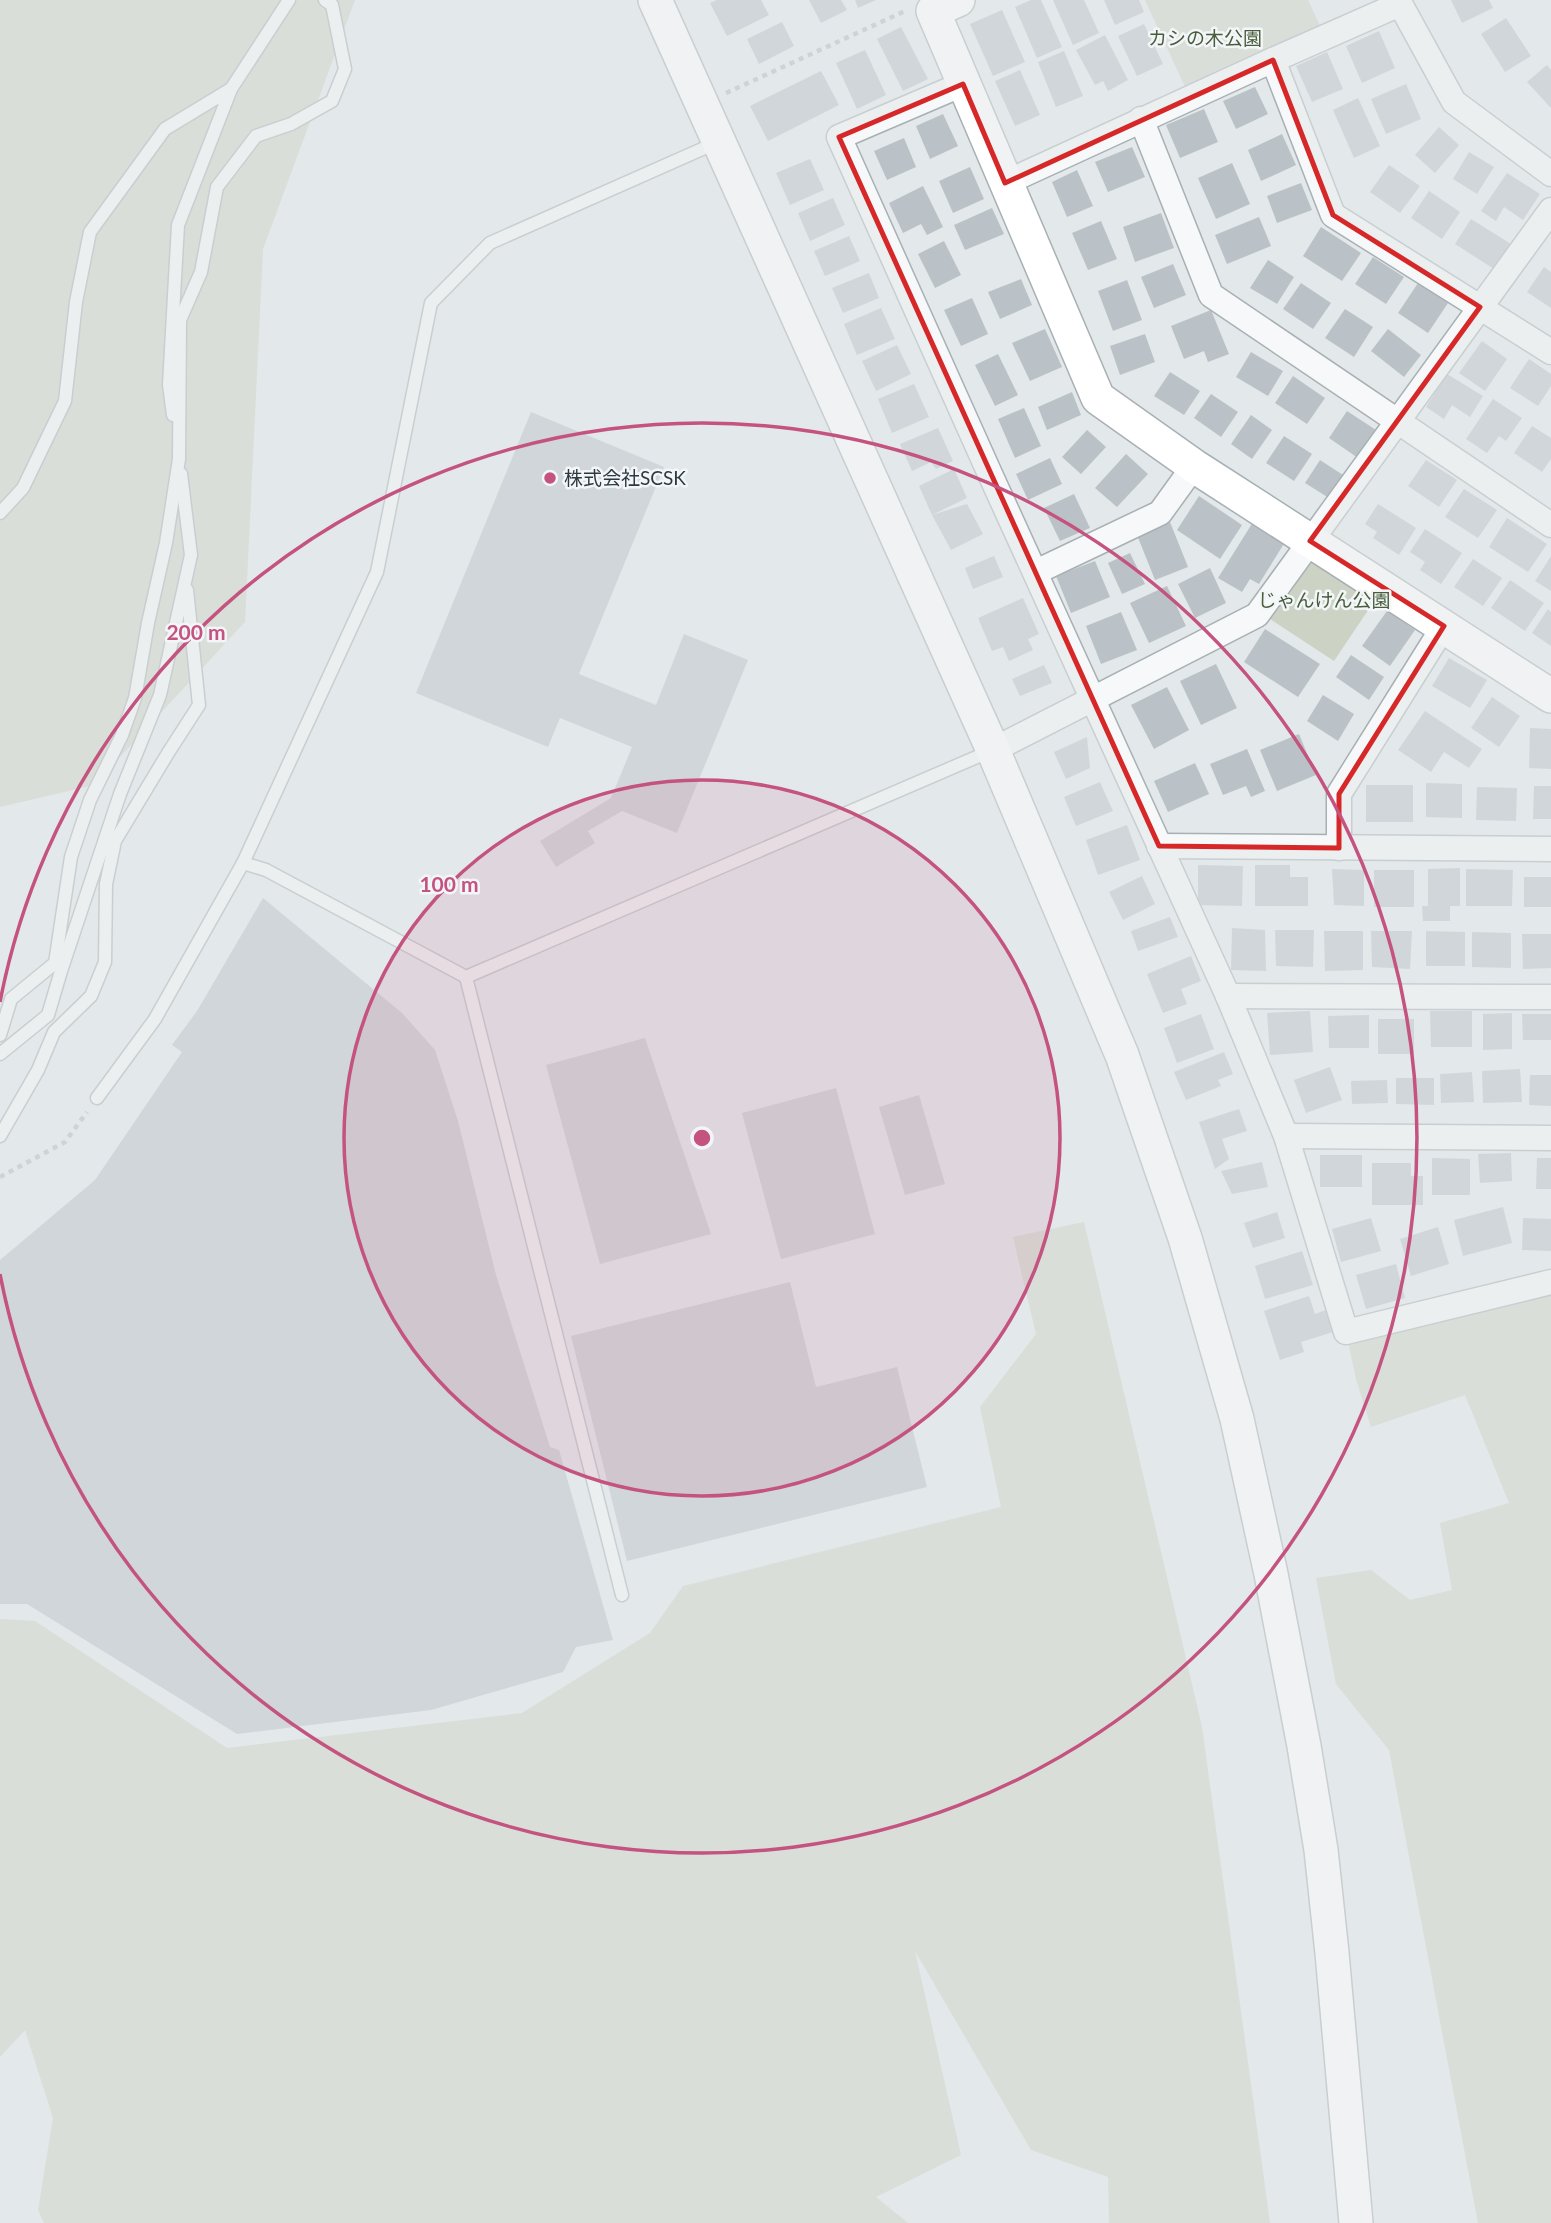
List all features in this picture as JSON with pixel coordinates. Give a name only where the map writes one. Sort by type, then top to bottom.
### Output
[{"type":"street","points":[[655,0],[993,750],[1122,1055],[1185,1238],[1237,1419],[1271,1574],[1304,1746],[1321,1850],[1356,2223]]},
{"type":"street","points":[[1004,183],[1399,2],[1454,102],[1551,174]]},
{"type":"street","points":[[933,4],[1004,183],[1098,398],[1194,466],[1551,695]]},
{"type":"street","points":[[1273,60],[1333,215],[1551,352]]},
{"type":"street","points":[[963,84],[839,136],[1228,996],[1286,1136],[1346,1332],[1551,1283]]},
{"type":"street","points":[[1141,120],[1211,295],[1551,525]]},
{"type":"street","points":[[993,750],[1257,615],[1551,210]]},
{"type":"street","points":[[1036,572],[1160,513],[1194,466]]},
{"type":"street","points":[[1339,848],[1339,794],[1444,626]]},
{"type":"street","points":[[1159,846],[1551,849]]},
{"type":"street","points":[[1228,996],[1551,998]]},
{"type":"street","points":[[1286,1136],[1551,1138]]},
{"type":"lane","points":[[0,1054],[48,1015],[120,794],[160,695],[191,555],[169,385],[178,225],[231,89],[289,0]]},
{"type":"lane","points":[[0,1035],[11,999],[55,963],[71,857],[90,800],[122,735],[135,698],[166,543],[179,459],[180,320],[201,272],[217,187],[256,136],[292,124],[332,101],[345,69],[332,5],[325,0]]},
{"type":"lane","points":[[0,513],[23,488],[65,401],[76,302],[90,232],[165,129],[231,89]]},
{"type":"lane","points":[[97,1098],[155,1019],[243,863],[377,572],[431,303],[489,243],[718,142]]},
{"type":"lane","points":[[0,1136],[38,1070],[54,1032],[90,996],[105,962],[106,884],[115,841],[199,705],[186,579]]},
{"type":"lane","points":[[466,977],[993,750]]},
{"type":"lane","points":[[243,863],[266,870],[466,977],[622,1595]]},
{"type":"path","points":[[701,105],[933,4]]},
{"type":"path","points":[[0,1177],[65,1142],[97,1098]]},
{"type":"highlighted area","points":[[1273,60],[1333,215],[1480,307],[1310,541],[1444,626],[1339,794],[1339,848],[1159,846],[839,137],[963,84],[1005,183]]},
{"type":"green space","points":[[0,0],[355,0],[263,249],[245,622],[94,785],[0,807]]},
{"type":"green space","name":"カシの木公園","points":[[1145,0],[1308,0],[1321,28],[1186,89]]},
{"type":"green space","name":"じゃんけん公園","points":[[1310,541],[1383,588],[1334,661],[1267,617]]},
{"type":"green space","points":[[1084,1222],[1202,1727],[1270,2223],[1109,2223],[1108,2177],[1031,2150],[915,1951],[961,2155],[876,2197],[908,2223],[44,2223],[38,2210],[53,2118],[25,2030],[0,2057],[0,1619],[35,1621],[227,1748],[522,1713],[650,1633],[683,1586],[1001,1507],[980,1407],[1036,1334],[1013,1237]]},
{"type":"green space","points":[[1551,1288],[1551,2223],[1478,2223],[1389,1750],[1336,1684],[1316,1578],[1371,1570],[1410,1600],[1452,1590],[1440,1523],[1509,1503],[1465,1395],[1371,1427],[1356,1379],[1347,1337]]},
{"type":"building","points":[[717,0],[761,0],[769,15],[727,36],[710,3]]},
{"type":"building","points":[[809,0],[841,0],[847,10],[821,23]]},
{"type":"building","points":[[855,0],[876,0],[858,8]]},
{"type":"building","points":[[1031,0],[1041,0],[1062,47],[1037,58],[1015,7]]},
{"type":"building","points":[[1053,0],[1084,0],[1099,33],[1073,45]]},
{"type":"building","points":[[1104,0],[1139,0],[1144,12],[1115,25]]},
{"type":"building","points":[[1451,0],[1489,0],[1493,8],[1462,23]]},
{"type":"building","points":[[1002,10],[1025,62],[993,76],[970,24]]},
{"type":"building","points":[[1506,18],[1531,56],[1505,72],[1481,34]]},
{"type":"building","points":[[782,22],[794,46],[759,64],[747,39]]},
{"type":"building","points":[[1144,24],[1163,64],[1137,76],[1118,36]]},
{"type":"building","points":[[901,27],[928,79],[903,91],[877,39]]},
{"type":"building","points":[[1379,31],[1395,68],[1362,83],[1346,46]]},
{"type":"building","points":[[1105,35],[1128,80],[1108,91],[1103,81],[1095,85],[1076,50]]},
{"type":"building","points":[[865,50],[886,95],[857,109],[836,63]]},
{"type":"building","points":[[1064,51],[1083,96],[1056,107],[1038,62]]},
{"type":"building","points":[[1327,52],[1343,89],[1312,102],[1296,66]]},
{"type":"building","points":[[1547,65],[1551,70],[1551,108],[1527,82]]},
{"type":"building","points":[[1020,70],[1040,115],[1015,126],[995,81]]},
{"type":"building","points":[[821,71],[839,105],[768,141],[750,106]]},
{"type":"building","points":[[1406,84],[1421,119],[1386,134],[1371,99]]},
{"type":"building","points":[[1255,87],[1268,114],[1236,129],[1223,101]]},
{"type":"building","points":[[1358,98],[1380,146],[1354,158],[1333,110]]},
{"type":"building","points":[[1204,109],[1218,142],[1180,158],[1166,125]]},
{"type":"building","points":[[943,114],[958,146],[930,159],[916,126]]},
{"type":"building","points":[[1439,127],[1459,145],[1435,173],[1415,155]]},
{"type":"building","points":[[1282,134],[1296,165],[1261,181],[1248,150]]},
{"type":"building","points":[[904,138],[916,167],[887,180],[874,151]]},
{"type":"building","points":[[1132,147],[1145,177],[1108,192],[1095,162]]},
{"type":"building","points":[[1469,152],[1494,167],[1477,194],[1453,179]]},
{"type":"building","points":[[810,159],[824,190],[790,205],[776,173]]},
{"type":"building","points":[[1232,163],[1250,204],[1216,219],[1198,178]]},
{"type":"building","points":[[1389,165],[1420,186],[1400,213],[1370,192]]},
{"type":"building","points":[[970,167],[984,199],[953,213],[939,181]]},
{"type":"building","points":[[1077,170],[1093,206],[1067,217],[1052,182]]},
{"type":"building","points":[[1507,173],[1540,194],[1523,220],[1504,207],[1496,221],[1481,211]]},
{"type":"building","points":[[1301,183],[1312,210],[1277,223],[1267,196]]},
{"type":"building","points":[[923,186],[943,227],[927,235],[921,224],[903,233],[889,203]]},
{"type":"building","points":[[1429,191],[1460,212],[1442,239],[1411,218]]},
{"type":"building","points":[[833,198],[845,225],[810,241],[798,213]]},
{"type":"building","points":[[992,208],[1004,234],[965,250],[954,225]]},
{"type":"building","points":[[1161,213],[1174,248],[1135,262],[1123,227]]},
{"type":"building","points":[[1259,217],[1271,246],[1227,264],[1215,235]]},
{"type":"building","points":[[1471,219],[1511,244],[1494,269],[1455,244]]},
{"type":"building","points":[[1101,221],[1117,259],[1088,270],[1072,233]]},
{"type":"building","points":[[1321,227],[1361,253],[1342,281],[1303,256]]},
{"type":"building","points":[[849,236],[860,261],[825,276],[814,251]]},
{"type":"building","points":[[944,241],[961,275],[935,288],[918,254]]},
{"type":"building","points":[[1373,257],[1404,277],[1386,304],[1355,284]]},
{"type":"building","points":[[1268,260],[1294,277],[1277,304],[1250,288]]},
{"type":"building","points":[[1173,264],[1186,295],[1154,308],[1141,277]]},
{"type":"building","points":[[1544,267],[1551,272],[1551,308],[1527,292]]},
{"type":"building","points":[[869,273],[879,298],[843,313],[832,288]]},
{"type":"building","points":[[1021,279],[1032,305],[1000,319],[988,292]]},
{"type":"building","points":[[1127,280],[1142,320],[1113,331],[1098,291]]},
{"type":"building","points":[[1301,283],[1331,303],[1313,329],[1283,309]]},
{"type":"building","points":[[1418,283],[1448,303],[1428,333],[1398,313]]},
{"type":"building","points":[[972,298],[988,334],[961,346],[944,310]]},
{"type":"building","points":[[881,308],[895,339],[857,355],[844,324]]},
{"type":"building","points":[[1345,309],[1373,327],[1354,357],[1325,338]]},
{"type":"building","points":[[1211,310],[1229,354],[1208,362],[1204,351],[1184,359],[1171,326]]},
{"type":"building","points":[[1045,329],[1062,367],[1030,381],[1012,343]]},
{"type":"building","points":[[1388,329],[1421,355],[1404,377],[1371,351]]},
{"type":"building","points":[[1145,334],[1155,362],[1120,375],[1110,346]]},
{"type":"building","points":[[1482,341],[1507,359],[1485,391],[1459,373]]},
{"type":"building","points":[[897,345],[911,374],[876,391],[862,361]]},
{"type":"building","points":[[1251,352],[1283,371],[1268,396],[1236,377]]},
{"type":"building","points":[[998,354],[1018,395],[995,406],[975,365]]},
{"type":"building","points":[[1529,359],[1551,374],[1551,386],[1538,406],[1510,388]]},
{"type":"building","points":[[1170,372],[1200,391],[1184,415],[1154,396]]},
{"type":"building","points":[[1447,374],[1483,396],[1470,417],[1452,405],[1444,419],[1426,407]]},
{"type":"building","points":[[1293,376],[1325,398],[1307,424],[1275,403]]},
{"type":"building","points":[[914,384],[929,417],[892,433],[878,399]]},
{"type":"building","points":[[1072,392],[1081,415],[1047,430],[1038,407]]},
{"type":"building","points":[[1211,394],[1238,412],[1221,437],[1194,418]]},
{"type":"building","points":[[1493,399],[1522,418],[1506,441],[1499,436],[1487,453],[1466,439]]},
{"type":"building","points":[[1024,408],[1041,446],[1015,458],[998,419]]},
{"type":"building","points":[[1347,411],[1376,430],[1358,458],[1329,438]]},
{"type":"building","points":[[531,412],[664,467],[579,674],[656,705],[684,634],[748,660],[677,833],[622,811],[588,831],[595,843],[556,867],[540,841],[611,798],[632,747],[560,718],[548,747],[416,693]]},
{"type":"building","points":[[1251,415],[1272,430],[1252,459],[1231,444]]},
{"type":"building","points":[[1532,426],[1551,438],[1551,459],[1542,472],[1514,453]]},
{"type":"building","points":[[938,428],[953,461],[936,469],[931,462],[912,471],[900,444]]},
{"type":"building","points":[[1087,430],[1106,447],[1081,474],[1062,457]]},
{"type":"building","points":[[1284,436],[1312,454],[1294,481],[1266,463]]},
{"type":"building","points":[[1126,454],[1148,474],[1117,507],[1095,488]]},
{"type":"building","points":[[1050,458],[1062,484],[1028,500],[1016,474]]},
{"type":"building","points":[[1320,460],[1343,475],[1329,498],[1305,483]]},
{"type":"building","points":[[1426,460],[1457,480],[1439,507],[1408,486]]},
{"type":"building","points":[[954,469],[967,498],[932,515],[919,486]]},
{"type":"building","points":[[1464,489],[1497,510],[1478,538],[1445,517]]},
{"type":"building","points":[[1074,494],[1090,528],[1060,541],[1044,508]]},
{"type":"building","points":[[1199,496],[1242,525],[1220,559],[1177,530]]},
{"type":"building","points":[[967,504],[983,534],[951,550],[932,515]]},
{"type":"building","points":[[1378,504],[1416,528],[1399,555],[1373,538],[1377,532],[1365,524]]},
{"type":"building","points":[[1507,518],[1547,544],[1528,572],[1489,547]]},
{"type":"building","points":[[1170,522],[1188,567],[1155,580],[1137,535]]},
{"type":"building","points":[[1253,522],[1285,542],[1259,584],[1250,579],[1242,592],[1218,578]]},
{"type":"building","points":[[1425,529],[1462,553],[1441,584],[1420,570],[1425,562],[1410,552]]},
{"type":"building","points":[[1130,553],[1145,584],[1122,594],[1108,563]]},
{"type":"building","points":[[994,556],[1003,577],[973,589],[965,568]]},
{"type":"building","points":[[1551,556],[1551,591],[1535,581]]},
{"type":"building","points":[[1473,559],[1502,578],[1483,606],[1454,587]]},
{"type":"building","points":[[1095,561],[1110,597],[1071,613],[1056,576]]},
{"type":"building","points":[[1210,568],[1226,603],[1195,618],[1178,584]]},
{"type":"building","points":[[1510,580],[1544,603],[1525,631],[1491,608]]},
{"type":"building","points":[[1167,586],[1186,626],[1149,643],[1130,603]]},
{"type":"building","points":[[1023,598],[1039,634],[1028,639],[1033,650],[1009,661],[1003,647],[992,651],[978,618]]},
{"type":"building","points":[[1548,609],[1551,612],[1551,646],[1532,633]]},
{"type":"building","points":[[1387,611],[1415,630],[1390,666],[1362,646]]},
{"type":"building","points":[[1121,612],[1137,650],[1101,664],[1086,626]]},
{"type":"building","points":[[1265,629],[1320,664],[1298,697],[1244,662]]},
{"type":"building","points":[[1351,655],[1384,677],[1369,700],[1336,677]]},
{"type":"building","points":[[1449,658],[1487,680],[1470,708],[1432,686]]},
{"type":"building","points":[[1216,664],[1237,708],[1201,725],[1180,681]]},
{"type":"building","points":[[1044,665],[1052,683],[1020,696],[1012,679]]},
{"type":"building","points":[[1167,687],[1189,730],[1154,749],[1131,705]]},
{"type":"building","points":[[1323,695],[1354,714],[1338,741],[1307,721]]},
{"type":"building","points":[[1492,697],[1520,716],[1499,747],[1471,728]]},
{"type":"building","points":[[1425,711],[1482,749],[1469,768],[1444,752],[1431,772],[1398,750]]},
{"type":"building","points":[[1530,728],[1551,729],[1551,769],[1529,768]]},
{"type":"building","points":[[1299,734],[1316,775],[1277,791],[1260,750]]},
{"type":"building","points":[[1087,737],[1090,768],[1066,779],[1054,752]]},
{"type":"building","points":[[1247,749],[1265,791],[1251,797],[1246,786],[1223,795],[1210,764]]},
{"type":"building","points":[[1195,763],[1209,794],[1168,812],[1154,781]]},
{"type":"building","points":[[1100,782],[1113,811],[1076,826],[1064,797]]},
{"type":"building","points":[[1426,783],[1462,784],[1462,818],[1426,817]]},
{"type":"building","points":[[1366,785],[1413,785],[1413,822],[1366,822]]},
{"type":"building","points":[[1534,786],[1551,786],[1551,819],[1533,819]]},
{"type":"building","points":[[1477,787],[1517,788],[1516,821],[1476,820]]},
{"type":"building","points":[[1127,825],[1140,860],[1098,875],[1086,840]]},
{"type":"building","points":[[1198,865],[1243,866],[1242,906],[1198,905]]},
{"type":"building","points":[[1255,865],[1290,865],[1290,877],[1308,877],[1308,906],[1255,906]]},
{"type":"building","points":[[1460,868],[1460,906],[1450,906],[1450,921],[1423,921],[1422,906],[1428,906],[1428,869]]},
{"type":"building","points":[[1332,869],[1364,870],[1364,906],[1334,905]]},
{"type":"building","points":[[1466,869],[1513,870],[1512,906],[1466,906]]},
{"type":"building","points":[[1374,870],[1414,870],[1414,907],[1374,907]]},
{"type":"building","points":[[1142,876],[1155,904],[1123,920],[1109,892]]},
{"type":"building","points":[[1524,877],[1551,877],[1551,907],[1524,907]]},
{"type":"building","points":[[263,898],[402,1013],[435,1050],[458,1121],[496,1275],[550,1447],[559,1450],[613,1640],[576,1647],[563,1672],[431,1710],[237,1734],[27,1604],[0,1604],[0,1260],[95,1180],[182,1052],[172,1045],[197,1011]]},
{"type":"building","points":[[1170,917],[1178,937],[1138,951],[1131,931]]},
{"type":"building","points":[[1232,928],[1265,930],[1266,971],[1231,970]]},
{"type":"building","points":[[1275,930],[1314,930],[1313,967],[1276,966]]},
{"type":"building","points":[[1324,931],[1363,931],[1363,970],[1325,971]]},
{"type":"building","points":[[1371,931],[1412,931],[1410,969],[1372,967]]},
{"type":"building","points":[[1426,931],[1465,932],[1465,966],[1426,966]]},
{"type":"building","points":[[1472,932],[1511,933],[1511,968],[1472,967]]},
{"type":"building","points":[[1522,934],[1551,934],[1551,968],[1523,969]]},
{"type":"building","points":[[1191,956],[1201,981],[1181,989],[1187,1004],[1163,1013],[1147,974]]},
{"type":"building","points":[[1310,1011],[1313,1052],[1270,1055],[1267,1013]]},
{"type":"building","points":[[1430,1011],[1472,1011],[1472,1047],[1431,1047]]},
{"type":"building","points":[[1512,1013],[1512,1049],[1483,1050],[1483,1014]]},
{"type":"building","points":[[1201,1014],[1214,1049],[1177,1063],[1164,1028]]},
{"type":"building","points":[[1522,1014],[1551,1014],[1551,1040],[1523,1040]]},
{"type":"building","points":[[1369,1015],[1369,1048],[1329,1048],[1328,1016]]},
{"type":"building","points":[[1378,1019],[1414,1019],[1414,1054],[1378,1054]]},
{"type":"building","points":[[645,1038],[711,1234],[600,1264],[546,1065]]},
{"type":"building","points":[[1224,1052],[1233,1074],[1218,1080],[1221,1086],[1186,1100],[1174,1072]]},
{"type":"building","points":[[1330,1067],[1342,1100],[1306,1113],[1294,1080]]},
{"type":"building","points":[[1520,1069],[1522,1102],[1483,1103],[1482,1071]]},
{"type":"building","points":[[1472,1072],[1474,1102],[1441,1103],[1440,1074]]},
{"type":"building","points":[[1530,1075],[1551,1075],[1551,1106],[1529,1105]]},
{"type":"building","points":[[1396,1078],[1434,1078],[1434,1105],[1396,1104]]},
{"type":"building","points":[[1387,1080],[1388,1103],[1352,1104],[1351,1081]]},
{"type":"building","points":[[836,1088],[875,1234],[781,1259],[742,1113]]},
{"type":"building","points":[[919,1095],[945,1184],[905,1195],[879,1107]]},
{"type":"building","points":[[1239,1109],[1247,1131],[1222,1139],[1229,1159],[1215,1169],[1199,1122]]},
{"type":"building","points":[[1511,1153],[1512,1181],[1480,1183],[1478,1154]]},
{"type":"building","points":[[1320,1155],[1362,1155],[1362,1187],[1320,1187]]},
{"type":"building","points":[[1432,1158],[1470,1159],[1470,1195],[1432,1195]]},
{"type":"building","points":[[1537,1158],[1551,1158],[1551,1189],[1536,1189]]},
{"type":"building","points":[[1262,1162],[1268,1187],[1232,1194],[1221,1171]]},
{"type":"building","points":[[1372,1163],[1411,1163],[1411,1176],[1423,1176],[1423,1205],[1372,1205]]},
{"type":"building","points":[[1503,1207],[1512,1243],[1463,1256],[1454,1220]]},
{"type":"building","points":[[1277,1212],[1285,1238],[1253,1248],[1244,1223]]},
{"type":"building","points":[[1371,1218],[1381,1251],[1341,1262],[1332,1229]]},
{"type":"building","points":[[1523,1218],[1551,1219],[1551,1251],[1522,1250]]},
{"type":"building","points":[[1438,1227],[1449,1264],[1411,1276],[1400,1239]]},
{"type":"building","points":[[1302,1251],[1313,1285],[1265,1299],[1255,1266]]},
{"type":"building","points":[[1396,1264],[1405,1298],[1366,1309],[1356,1275]]},
{"type":"building","points":[[790,1282],[816,1387],[897,1367],[927,1487],[627,1561],[571,1336]]},
{"type":"building","points":[[1309,1296],[1315,1314],[1326,1310],[1333,1332],[1301,1342],[1304,1352],[1280,1360],[1264,1311]]},
{"type":"place","name":"株式会社SCSK","points":[[550,478]]}]
